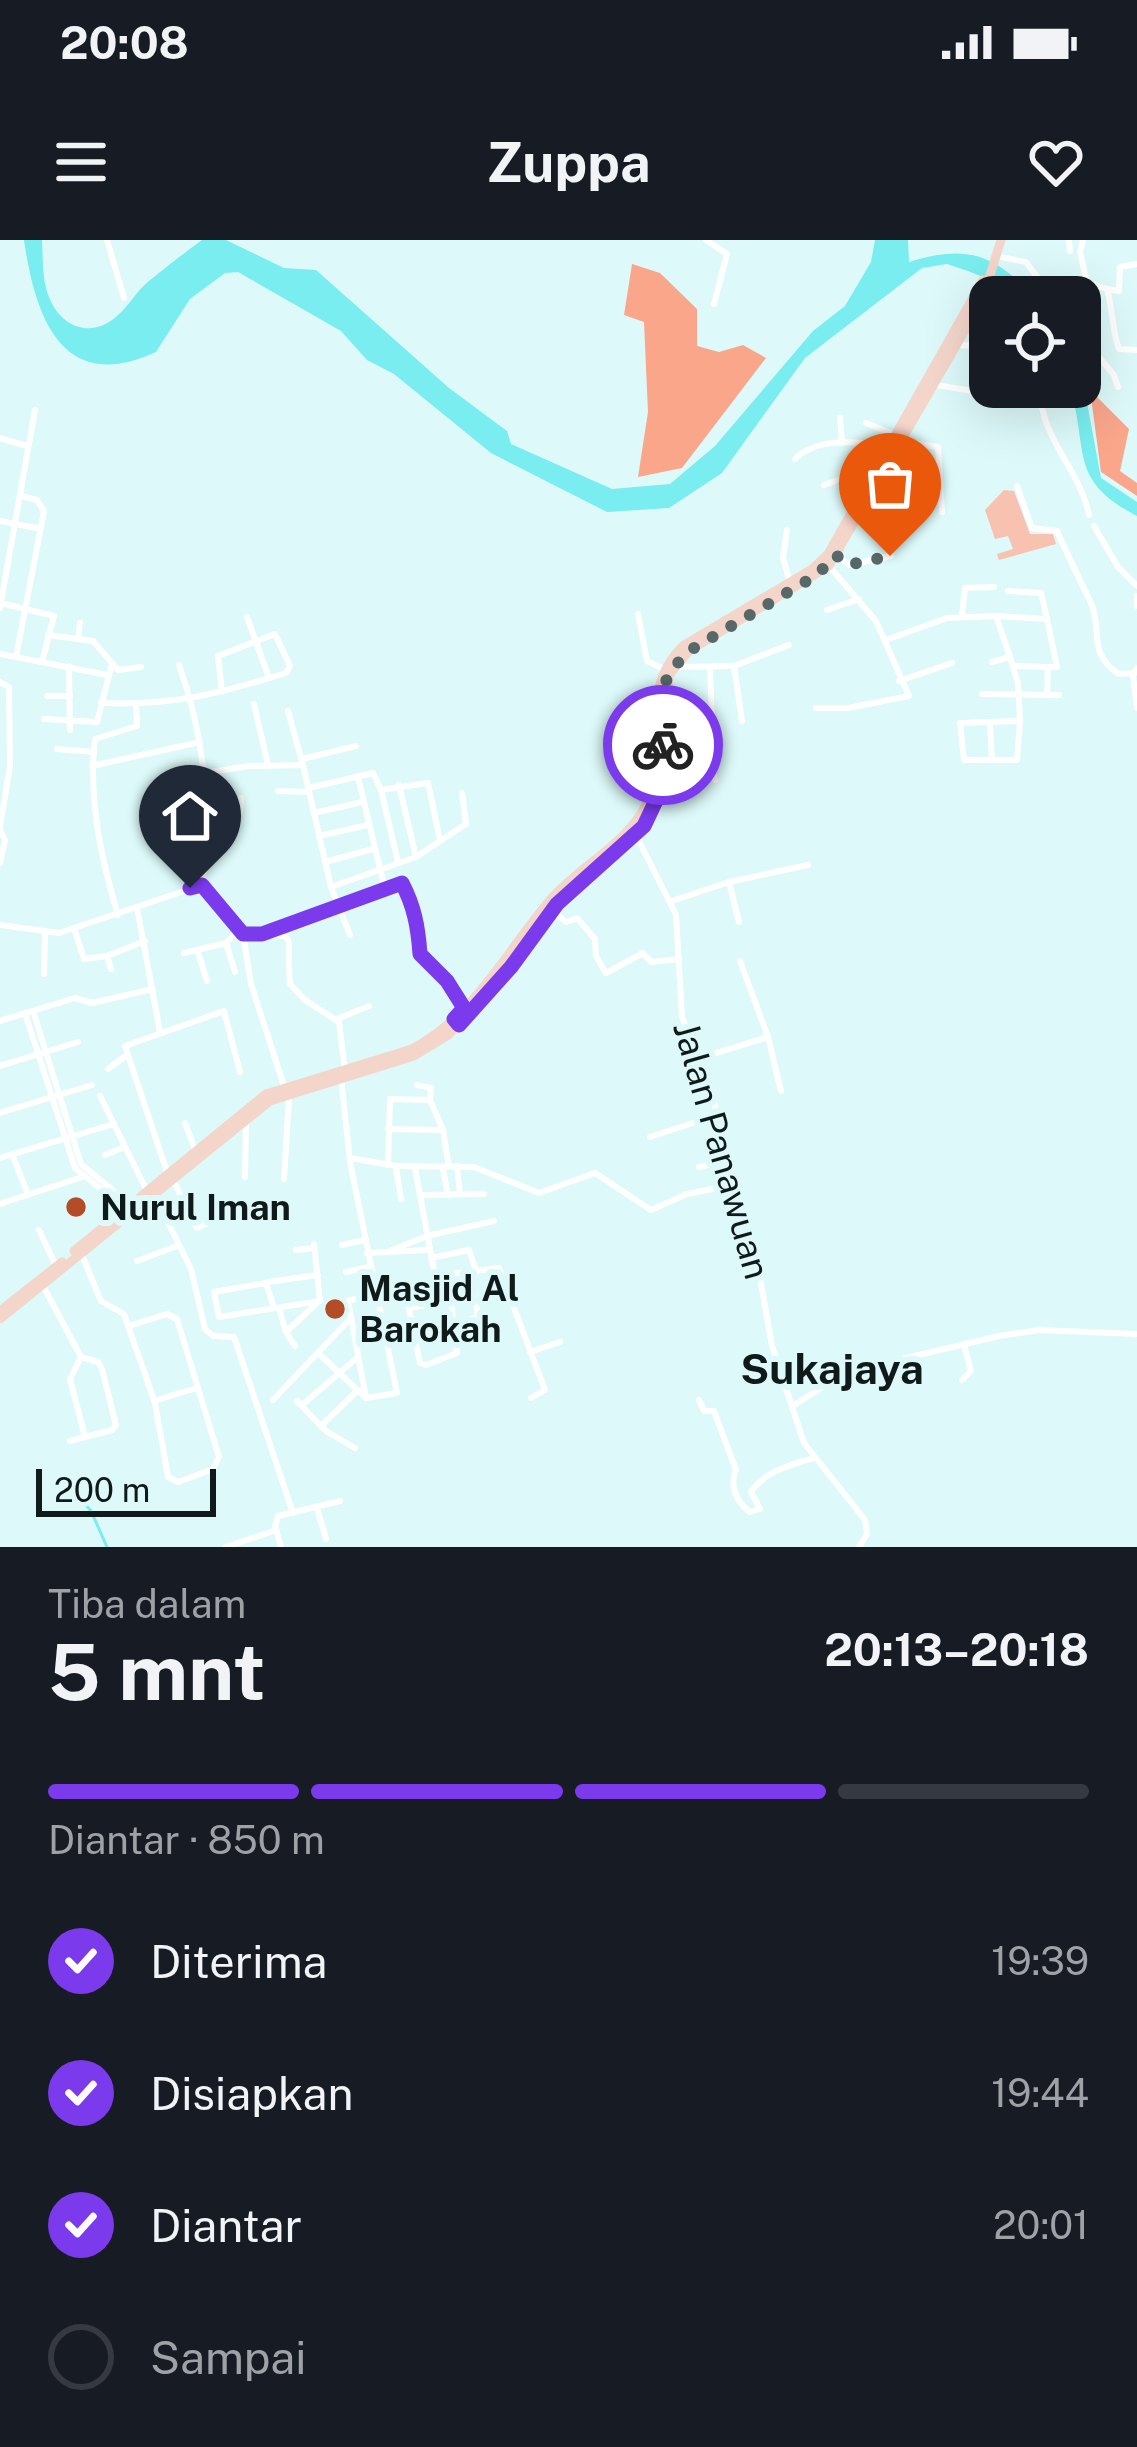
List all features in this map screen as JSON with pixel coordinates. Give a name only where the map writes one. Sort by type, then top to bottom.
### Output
[{"type":"main road","points":[[988,276],[998,240]]},
{"type":"main road","points":[[778,594],[821,562],[852,521],[869,479],[969,310]]},
{"type":"main road","points":[[457,1022],[464,1008],[514,956],[551,898],[634,832],[653,790],[656,703],[669,668],[778,594],[829,566],[892,440],[932,385],[969,317]]},
{"type":"main road","points":[[170,1174],[252,1104],[306,1084],[414,1056],[457,1022],[552,910],[634,832],[660,792],[669,668]]},
{"type":"main road","points":[[0,1315],[81,1253],[170,1174],[287,1090]]},
{"type":"main road","points":[[41,1283],[130,1208]]},
{"type":"street","points":[[107,240],[124,298]]},
{"type":"street","points":[[706,240],[727,254],[714,304]]},
{"type":"street","points":[[1069,240],[1070,251]]},
{"type":"street","points":[[1083,240],[1080,251],[1088,283],[1119,291],[1120,267],[1137,264]]},
{"type":"street","points":[[994,258],[1026,262],[1036,276]]},
{"type":"street","points":[[1107,289],[1117,318],[1118,349],[1137,350]]},
{"type":"street","points":[[956,345],[969,345]]},
{"type":"street","points":[[1101,359],[1118,387]]},
{"type":"street","points":[[932,385],[969,390]]},
{"type":"street","points":[[1044,408],[1053,445],[1081,485],[1089,515]]},
{"type":"street","points":[[34,410],[0,605],[53,614],[43,662]]},
{"type":"street","points":[[840,418],[842,443]]},
{"type":"street","points":[[866,423],[892,440]]},
{"type":"street","points":[[0,439],[27,446]]},
{"type":"street","points":[[795,459],[810,448],[842,443],[892,440],[938,447],[942,512]]},
{"type":"street","points":[[824,485],[852,475],[869,479]]},
{"type":"street","points":[[1017,486],[1032,528],[1057,531],[1092,604],[1094,636],[1107,666],[1121,675],[1136,671],[1137,708]]},
{"type":"street","points":[[852,521],[884,526],[903,520],[910,492]]},
{"type":"street","points":[[16,657],[41,529],[40,503],[21,496]]},
{"type":"street","points":[[0,520],[41,529]]},
{"type":"street","points":[[1094,526],[1118,567],[1137,586]]},
{"type":"street","points":[[788,530],[783,558],[790,582]]},
{"type":"street","points":[[836,555],[848,565],[890,556]]},
{"type":"street","points":[[816,708],[908,698],[886,640],[860,598],[829,566]]},
{"type":"street","points":[[962,616],[965,589],[994,587]]},
{"type":"street","points":[[1008,591],[1042,593],[1057,667],[1015,666]]},
{"type":"street","points":[[1137,596],[1137,606]]},
{"type":"street","points":[[827,610],[860,598]]},
{"type":"street","points":[[638,614],[648,664],[734,666],[789,645]]},
{"type":"street","points":[[886,640],[962,616],[1048,619]]},
{"type":"street","points":[[996,616],[1015,666],[1020,721],[1017,760],[964,760],[961,723],[1020,721]]},
{"type":"street","points":[[247,617],[269,678]]},
{"type":"street","points":[[77,639],[80,623]]},
{"type":"street","points":[[101,703],[191,699],[222,692],[286,673],[290,666],[275,634],[216,658],[222,692]]},
{"type":"street","points":[[48,635],[95,643],[118,670],[141,668]]},
{"type":"street","points":[[0,654],[107,675]]},
{"type":"street","points":[[992,662],[1010,657]]},
{"type":"street","points":[[899,681],[952,663]]},
{"type":"street","points":[[44,719],[70,725],[98,722],[112,664]]},
{"type":"street","points":[[179,665],[191,699],[204,773],[202,885],[241,932],[251,984],[287,1090],[284,1179]]},
{"type":"street","points":[[70,666],[70,725]]},
{"type":"street","points":[[734,666],[742,721]]},
{"type":"street","points":[[1047,695],[1048,667]]},
{"type":"street","points":[[710,668],[712,720]]},
{"type":"street","points":[[0,682],[8,685],[11,742],[0,863]]},
{"type":"street","points":[[982,694],[1059,695]]},
{"type":"street","points":[[47,696],[70,696]]},
{"type":"street","points":[[254,704],[268,765]]},
{"type":"street","points":[[118,915],[97,826],[92,766],[95,739],[137,726],[136,705]]},
{"type":"street","points":[[288,711],[331,887],[350,934]]},
{"type":"street","points":[[990,722],[992,760]]},
{"type":"street","points":[[92,766],[200,742]]},
{"type":"street","points":[[204,773],[302,762],[356,746]]},
{"type":"street","points":[[58,749],[94,752]]},
{"type":"street","points":[[664,770],[711,766],[715,780]]},
{"type":"street","points":[[278,791],[309,790],[374,773],[398,862]]},
{"type":"street","points":[[358,777],[385,889]]},
{"type":"street","points":[[381,790],[429,784],[440,839]]},
{"type":"street","points":[[399,785],[416,857]]},
{"type":"street","points":[[331,887],[416,857],[468,821],[462,793]]},
{"type":"street","points":[[204,819],[240,812],[241,798]]},
{"type":"street","points":[[314,814],[362,802]]},
{"type":"street","points":[[319,836],[368,825]]},
{"type":"street","name":"Jalan Panawuan","points":[[634,832],[672,901],[682,1017],[717,1115],[739,1233],[758,1266],[772,1346],[804,1443],[865,1520],[867,1534],[859,1547]]},
{"type":"street","points":[[326,862],[373,849]]},
{"type":"street","points":[[672,901],[729,882],[808,866]]},
{"type":"street","points":[[729,882],[739,922]]},
{"type":"street","points":[[184,953],[226,943],[241,932],[277,931],[402,883],[406,900],[418,912],[420,954],[447,981],[464,1008]]},
{"type":"street","points":[[0,925],[45,934],[118,915],[202,885]]},
{"type":"street","points":[[137,908],[160,1032]]},
{"type":"street","points":[[552,910],[566,922],[575,918],[586,925],[606,973],[643,953],[654,962],[679,959]]},
{"type":"street","points":[[74,928],[87,961],[146,941]]},
{"type":"street","points":[[277,931],[291,945],[289,979],[295,991],[337,1019],[350,1159],[396,1395],[366,1398],[318,1353]]},
{"type":"street","points":[[44,974],[45,934]]},
{"type":"street","points":[[226,943],[236,972]]},
{"type":"street","points":[[198,952],[207,981]]},
{"type":"street","points":[[107,956],[112,969]]},
{"type":"street","points":[[740,961],[768,1037],[781,1091]]},
{"type":"street","points":[[0,1021],[76,998],[92,1004],[153,989]]},
{"type":"street","points":[[337,1019],[369,1006]]},
{"type":"street","points":[[216,1219],[197,1228],[170,1174],[127,1044],[224,1011],[240,1072]]},
{"type":"street","points":[[29,1012],[82,1178]]},
{"type":"street","points":[[697,1059],[768,1037]]},
{"type":"street","points":[[0,1066],[78,1042]]},
{"type":"street","points":[[108,1070],[127,1055]]},
{"type":"street","points":[[0,1113],[92,1085]]},
{"type":"street","points":[[417,1085],[429,1086],[460,1194]]},
{"type":"street","points":[[100,1096],[191,1269],[210,1335],[234,1337],[293,1513]]},
{"type":"street","points":[[400,1199],[388,1129],[390,1099],[430,1100]]},
{"type":"street","points":[[650,1137],[717,1115]]},
{"type":"street","points":[[245,1118],[249,1135],[245,1177]]},
{"type":"street","points":[[0,1158],[113,1124]]},
{"type":"street","points":[[185,1124],[195,1149]]},
{"type":"street","points":[[388,1129],[443,1130]]},
{"type":"street","points":[[70,1138],[83,1168],[130,1208]]},
{"type":"street","points":[[105,1155],[124,1147]]},
{"type":"street","points":[[13,1154],[28,1195]]},
{"type":"street","points":[[350,1159],[415,1168],[474,1167],[539,1193],[595,1173],[651,1210],[688,1194],[728,1186]]},
{"type":"street","points":[[699,1167],[725,1161]]},
{"type":"street","points":[[448,1195],[450,1166]]},
{"type":"street","points":[[415,1168],[435,1276],[499,1268],[544,1390],[531,1398]]},
{"type":"street","points":[[0,1204],[82,1178],[111,1192]]},
{"type":"street","points":[[422,1195],[484,1194]]},
{"type":"street","points":[[392,1250],[427,1236],[494,1221]]},
{"type":"street","points":[[39,1230],[56,1266]]},
{"type":"street","points":[[342,1245],[365,1240]]},
{"type":"street","points":[[137,1261],[177,1246]]},
{"type":"street","points":[[296,1250],[314,1246],[320,1301]]},
{"type":"street","points":[[367,1253],[469,1250],[478,1316],[455,1326]]},
{"type":"street","points":[[81,1253],[101,1301],[122,1312],[129,1326],[154,1401],[168,1477],[178,1483],[194,1478],[218,1463],[173,1315],[129,1326]]},
{"type":"street","points":[[346,1272],[369,1267]]},
{"type":"street","points":[[318,1275],[215,1291],[216,1312],[219,1317],[320,1301]]},
{"type":"street","points":[[406,1294],[420,1363],[455,1356],[448,1277]]},
{"type":"street","points":[[266,1282],[295,1346]]},
{"type":"street","points":[[41,1283],[81,1358],[98,1362],[102,1369],[117,1440]]},
{"type":"street","points":[[366,1398],[349,1300],[376,1293]]},
{"type":"street","points":[[286,1332],[320,1301]]},
{"type":"street","points":[[409,1308],[431,1304]]},
{"type":"street","points":[[202,1313],[216,1312]]},
{"type":"street","points":[[273,1400],[350,1318]]},
{"type":"street","points":[[357,1346],[437,1330]]},
{"type":"street","points":[[794,1405],[847,1372],[964,1345],[1039,1330],[1137,1334]]},
{"type":"street","points":[[530,1352],[560,1342]]},
{"type":"street","points":[[962,1380],[971,1371],[964,1345]]},
{"type":"street","points":[[355,1448],[321,1426],[299,1403],[358,1357]]},
{"type":"street","points":[[81,1358],[70,1379],[86,1437]]},
{"type":"street","points":[[154,1401],[198,1388]]},
{"type":"street","points":[[321,1426],[356,1392]]},
{"type":"street","points":[[699,1400],[704,1412],[714,1411],[735,1469],[732,1482],[747,1510],[760,1509],[751,1491],[769,1474],[814,1458]]},
{"type":"street","points":[[70,1441],[115,1429]]},
{"type":"street","points":[[280,1547],[277,1517],[340,1501]]},
{"type":"street","points":[[317,1508],[326,1540]]},
{"type":"street","points":[[226,1547],[276,1529]]},
{"type":"shaded area","points":[[632,264],[660,273],[697,309],[697,346],[719,352],[743,345],[766,358],[682,468],[638,477],[648,412],[644,322],[624,315]]},
{"type":"shaded area","points":[[1101,401],[1129,429],[1120,471],[1137,483],[1137,496],[1101,472],[1092,408],[1101,408]]},
{"type":"shaded area","points":[[1004,490],[1014,491],[1030,534],[1053,534],[1056,544],[999,560],[997,554],[1013,549],[1008,536],[995,539],[985,510]]},
{"type":"water","points":[[24,240],[42,240],[45,284],[54,308],[69,323],[88,328],[117,316],[145,285],[202,240],[226,240],[284,268],[316,270],[449,388],[507,431],[511,444],[612,489],[670,484],[715,446],[813,331],[845,306],[871,262],[875,240],[908,240],[909,262],[964,254],[992,262],[1012,276],[979,276],[947,264],[922,268],[805,358],[722,473],[669,508],[607,512],[491,453],[394,374],[367,360],[341,331],[238,272],[225,273],[190,299],[156,352],[124,363],[97,364],[75,356],[58,341],[29,268]]},
{"type":"water","points":[[1088,408],[1101,478],[1137,502],[1137,516],[1115,503],[1090,477],[1076,410]]},
{"type":"waterway","points":[[80,1498],[107,1547]]},
{"type":"way so far","points":[[663,745],[666,681],[689,651],[817,575],[836,555],[848,565],[890,556]]},
{"type":"place","name":"Nurul Iman","points":[[76,1207]]},
{"type":"place","name":"Masjid Al Barokah","points":[[335,1309]]},
{"type":"district","name":"Sukajaya","points":[[832,1368]]},
{"type":"route","points":[[190,888],[202,885],[243,934],[262,934],[402,883],[406,900],[418,912],[420,954],[447,981],[464,1008],[454,1019],[459,1025],[511,967],[557,904],[644,826],[660,792],[663,745]]}]
